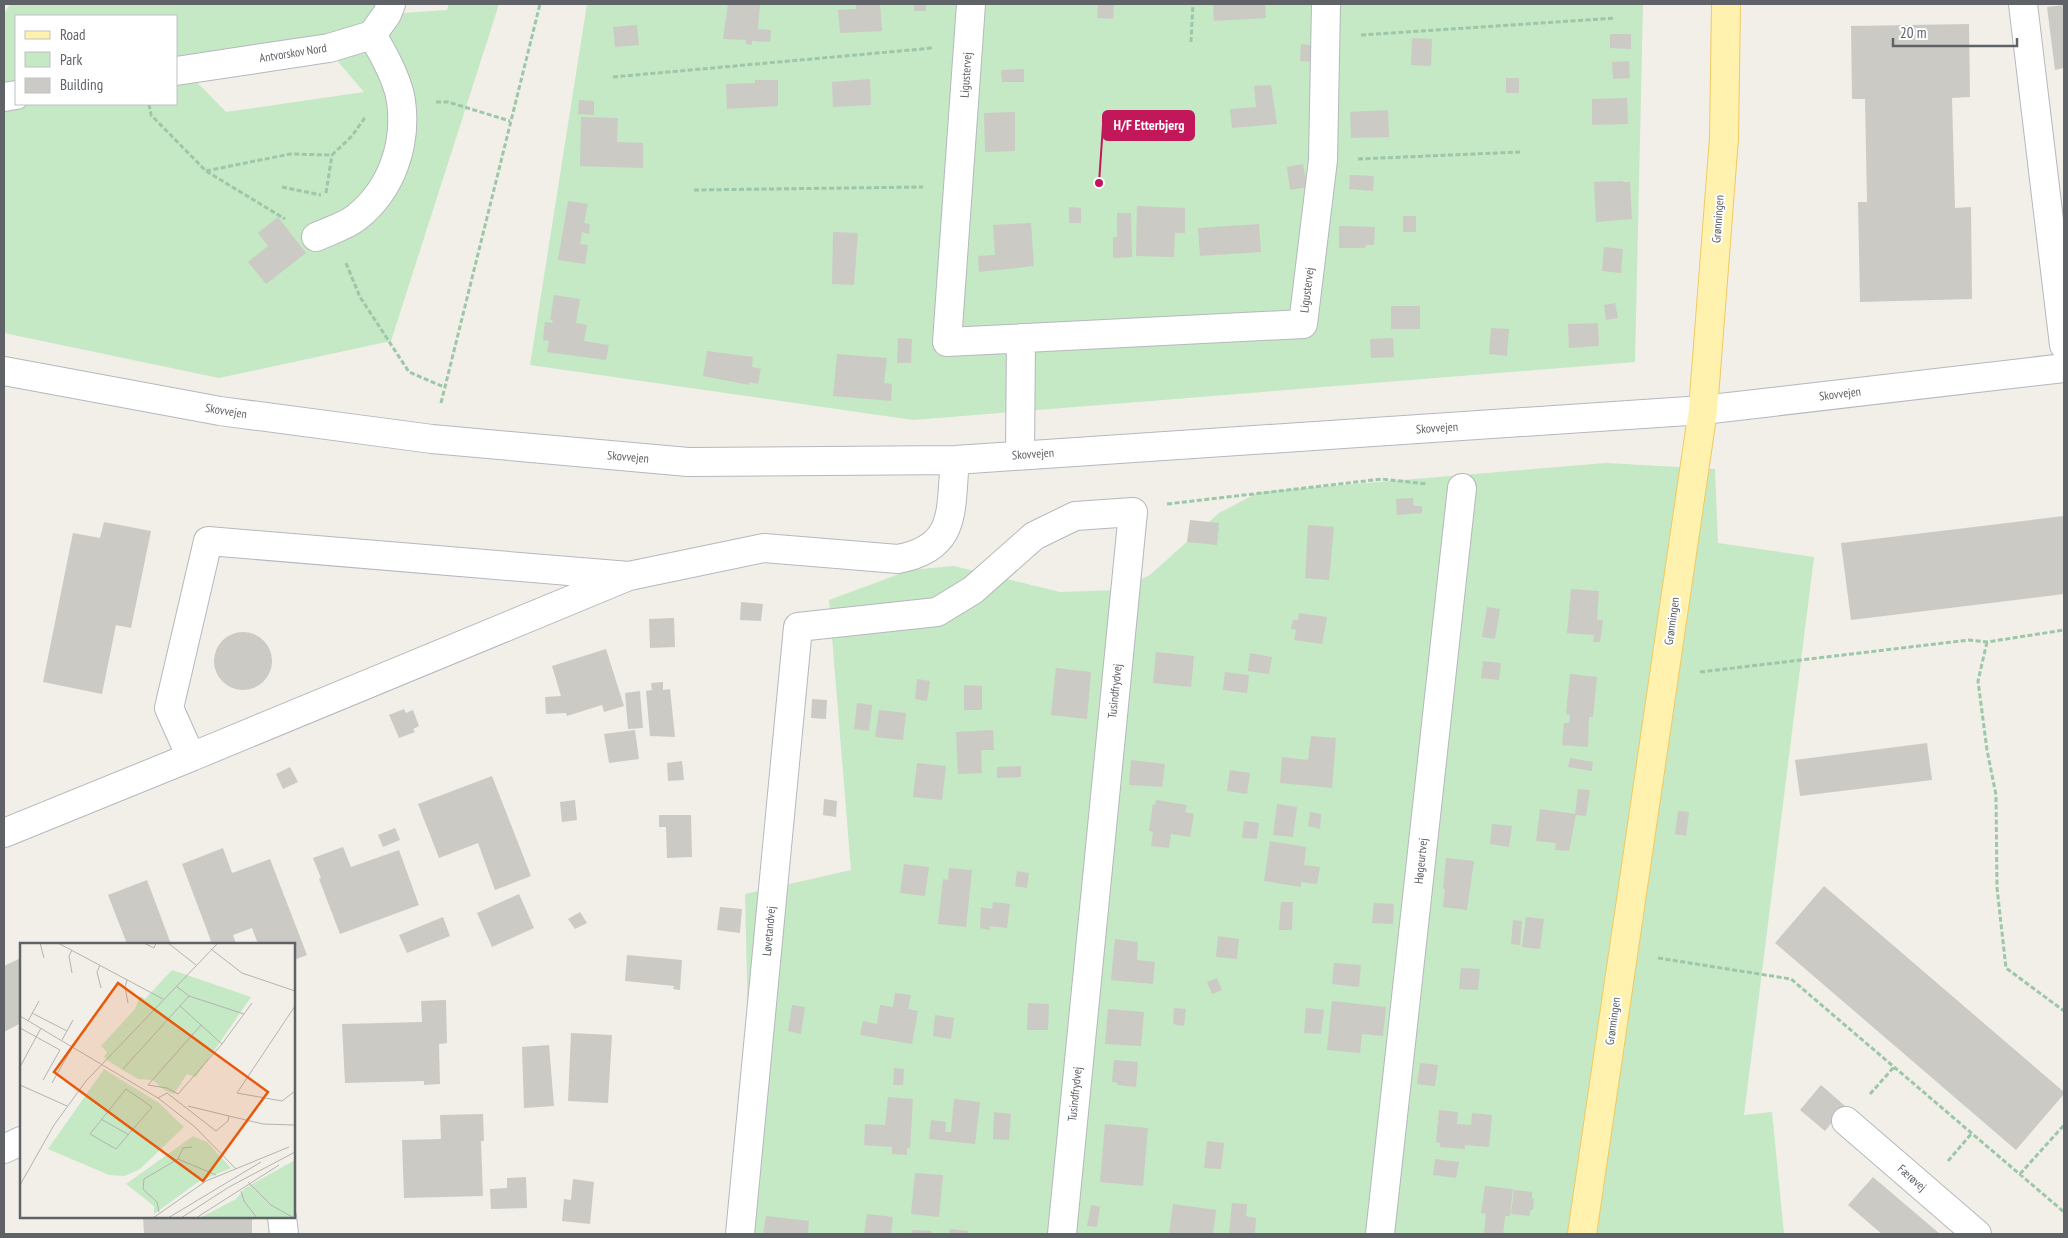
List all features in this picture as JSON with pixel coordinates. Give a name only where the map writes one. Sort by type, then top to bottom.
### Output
[{"type":"main road","name":"Grønningen","points":[[1582,1234],[1703,410],[1724,138],[1726,4]]},
{"type":"street","points":[[324,233],[357,217],[377,196],[396,164],[402,134],[401,100],[384,56],[372,35],[387,14],[391,4]]},
{"type":"street","name":"Ligustervej","points":[[971,4],[947,342],[1303,324],[1323,160],[1326,4]]},
{"type":"street","points":[[2023,4],[2064,345]]},
{"type":"street","name":"Antvorskov Nord","points":[[178,72],[329,48],[372,35]]},
{"type":"street","points":[[1020,455],[1021,338]]},
{"type":"street","name":"Skovvejen","points":[[4,371],[220,411],[432,439],[688,462],[955,460],[1703,410],[2064,368]]},
{"type":"street","points":[[4,833],[629,576],[764,548],[898,560],[914,556],[937,543],[945,532],[950,519],[955,460]]},
{"type":"street","name":"Høgeurtvej","points":[[1380,1234],[1462,488]]},
{"type":"street","name":"Løvetandvej","points":[[740,1234],[798,627],[937,612],[973,590],[1034,536],[1074,516],[1132,512]]},
{"type":"street","name":"Tusindfrydvej","points":[[1062,1234],[1132,512]]},
{"type":"street","points":[[191,757],[168,708],[208,541],[629,576]]},
{"type":"street","name":"Færøvej","points":[[1846,1121],[1977,1234]]},
{"type":"street","points":[[4,1149],[20,1141]]},
{"type":"street","points":[[282,1218],[284,1234]]},
{"type":"path","points":[[432,439],[540,4]]},
{"type":"path","points":[[1191,42],[1193,4]]},
{"type":"path","points":[[1326,38],[1615,18]]},
{"type":"path","points":[[613,77],[968,45]]},
{"type":"path","points":[[401,100],[448,102],[510,121]]},
{"type":"path","points":[[149,105],[151,115],[206,170],[324,233],[360,297],[409,372],[444,387]]},
{"type":"path","points":[[282,188],[325,195],[332,154],[352,136]]},
{"type":"path","points":[[1323,160],[1520,152]]},
{"type":"path","points":[[206,170],[290,154],[332,154]]},
{"type":"path","points":[[694,190],[958,186]]},
{"type":"path","points":[[1132,512],[1149,506],[1382,479],[1462,488]]},
{"type":"path","points":[[1664,676],[1815,660],[1968,640],[1987,642],[2064,630]]},
{"type":"path","points":[[1987,642],[1978,681],[1987,750],[1996,795],[1997,888],[2006,968],[2064,1012]]},
{"type":"path","points":[[1624,952],[1791,979],[2064,1212]]},
{"type":"path","points":[[2020,1174],[2064,1125]]},
{"type":"green space","points":[[10,4],[392,4],[388,14],[447,10],[449,4],[499,4],[391,341],[219,378],[4,333],[4,14]],"holes":[[[328,50],[364,92],[226,112],[186,71]]]},
{"type":"green space","points":[[587,4],[1643,4],[1635,362],[913,420],[530,365]]},
{"type":"green space","points":[[1606,463],[1715,469],[1718,543],[1814,557],[1744,1115],[1772,1112],[1784,1234],[753,1234],[745,894],[851,870],[829,600],[910,570],[954,566],[1060,592],[1118,590],[1150,575],[1219,513],[1259,492]]},
{"type":"building","points":[[728,4],[760,4],[758,29],[771,30],[770,42],[752,41],[752,45],[746,44],[746,40],[723,39]]},
{"type":"building","points":[[856,4],[880,4],[882,31],[840,33],[838,10],[856,9]]},
{"type":"building","points":[[914,4],[926,4],[926,11],[914,11]]},
{"type":"building","points":[[1098,4],[1114,4],[1113,19],[1097,18]]},
{"type":"building","points":[[1213,4],[1265,4],[1266,18],[1214,21]]},
{"type":"building","points":[[2064,5],[2064,68],[2055,70],[2047,7]]},
{"type":"building","points":[[1969,24],[1970,97],[1952,98],[1955,208],[1971,207],[1972,299],[1860,302],[1858,202],[1867,202],[1865,99],[1852,99],[1851,26]]},
{"type":"building","points":[[637,25],[639,45],[615,47],[613,27]]},
{"type":"building","points":[[1610,34],[1631,34],[1631,49],[1610,48]]},
{"type":"building","points":[[1412,38],[1432,39],[1431,66],[1411,65]]},
{"type":"building","points":[[1301,44],[1315,46],[1313,62],[1300,61]]},
{"type":"building","points":[[1629,61],[1630,78],[1613,79],[1612,62]]},
{"type":"building","points":[[1024,69],[1024,82],[1002,82],[1001,70]]},
{"type":"building","points":[[1506,78],[1519,78],[1519,93],[1506,93]]},
{"type":"building","points":[[870,79],[871,105],[833,107],[832,82]]},
{"type":"building","points":[[755,80],[778,80],[778,106],[727,109],[726,84],[755,83]]},
{"type":"building","points":[[1271,85],[1277,124],[1232,128],[1230,109],[1256,107],[1254,86]]},
{"type":"building","points":[[1627,98],[1628,124],[1592,125],[1592,99]]},
{"type":"building","points":[[579,100],[594,101],[594,115],[578,114]]},
{"type":"building","points":[[1388,110],[1389,137],[1351,138],[1350,112]]},
{"type":"building","points":[[1015,112],[1015,151],[985,152],[984,113]]},
{"type":"building","points":[[581,117],[618,118],[617,142],[643,143],[643,168],[580,166]]},
{"type":"building","points":[[1303,164],[1307,187],[1290,190],[1287,167]]},
{"type":"building","points":[[1350,175],[1374,176],[1373,191],[1349,189]]},
{"type":"building","points":[[1594,182],[1630,182],[1632,219],[1596,222]]},
{"type":"building","points":[[568,201],[588,204],[584,223],[590,224],[589,234],[582,232],[580,244],[588,245],[585,264],[558,260]]},
{"type":"building","points":[[1137,206],[1185,208],[1185,233],[1175,233],[1174,257],[1136,256]]},
{"type":"building","points":[[1069,207],[1081,208],[1081,223],[1069,223]]},
{"type":"building","points":[[1117,213],[1131,213],[1132,257],[1113,258],[1113,237],[1117,237]]},
{"type":"building","points":[[1403,216],[1416,216],[1416,232],[1403,232]]},
{"type":"building","points":[[278,217],[306,253],[266,284],[248,262],[268,246],[258,233]]},
{"type":"building","points":[[1031,223],[1034,266],[979,272],[978,256],[995,255],[993,225]]},
{"type":"building","points":[[1259,224],[1261,252],[1200,256],[1198,228]]},
{"type":"building","points":[[1339,226],[1375,227],[1374,245],[1366,245],[1365,248],[1339,248]]},
{"type":"building","points":[[833,232],[858,233],[854,285],[832,284]]},
{"type":"building","points":[[1604,247],[1623,249],[1621,273],[1602,271]]},
{"type":"building","points":[[554,295],[580,299],[576,323],[587,325],[584,341],[609,345],[606,360],[547,352],[549,341],[543,340],[545,322],[552,323],[553,319],[550,320]]},
{"type":"building","points":[[1615,303],[1618,318],[1606,320],[1604,305]]},
{"type":"building","points":[[1391,306],[1420,306],[1420,329],[1391,329]]},
{"type":"building","points":[[1598,323],[1599,346],[1569,348],[1568,324]]},
{"type":"building","points":[[1491,328],[1509,329],[1507,356],[1489,354]]},
{"type":"building","points":[[898,338],[912,339],[911,363],[897,363]]},
{"type":"building","points":[[1393,338],[1394,357],[1371,358],[1370,339]]},
{"type":"building","points":[[707,351],[753,357],[752,367],[761,369],[758,384],[749,382],[749,385],[703,376]]},
{"type":"building","points":[[837,354],[887,358],[884,383],[892,384],[891,401],[833,396]]},
{"type":"building","points":[[1413,498],[1414,506],[1422,506],[1422,513],[1397,515],[1396,499]]},
{"type":"building","points":[[2064,516],[2064,594],[1851,620],[1841,543]]},
{"type":"building","points":[[1190,520],[1219,523],[1217,545],[1187,542]]},
{"type":"building","points":[[104,522],[151,531],[131,628],[116,625],[102,694],[43,682],[73,533],[100,538]]},
{"type":"building","points":[[1308,525],[1334,527],[1329,580],[1305,578]]},
{"type":"building","points":[[1571,589],[1599,591],[1597,620],[1603,620],[1600,642],[1593,642],[1594,635],[1567,633]]},
{"type":"building","points":[[741,602],[763,604],[761,621],[740,620]]},
{"type":"building","points":[[1487,607],[1500,609],[1495,639],[1482,637]]},
{"type":"building","points":[[1299,613],[1327,617],[1322,644],[1294,640],[1296,630],[1291,629],[1293,620],[1298,620]]},
{"type":"building","points":[[674,618],[675,647],[650,648],[649,619]]},
{"type":"building","points":[[243,632],[259,637],[267,645],[272,661],[267,677],[259,685],[243,690],[227,685],[219,677],[214,661],[219,645],[227,637]]},
{"type":"building","points":[[606,649],[624,706],[604,712],[602,705],[567,716],[566,713],[546,714],[545,697],[561,696],[552,666]]},
{"type":"building","points":[[1156,652],[1194,656],[1191,687],[1153,683]]},
{"type":"building","points":[[1250,653],[1272,657],[1269,674],[1248,671]]},
{"type":"building","points":[[1483,661],[1501,663],[1499,680],[1481,678]]},
{"type":"building","points":[[1056,668],[1091,672],[1087,719],[1051,715]]},
{"type":"building","points":[[1225,672],[1249,675],[1247,693],[1223,690]]},
{"type":"building","points":[[1570,674],[1597,677],[1593,717],[1589,717],[1588,747],[1562,745],[1564,723],[1569,723],[1570,715],[1566,714]]},
{"type":"building","points":[[917,679],[930,681],[927,701],[915,699]]},
{"type":"building","points":[[663,682],[663,690],[670,689],[675,737],[650,736],[646,691],[652,690],[651,683]]},
{"type":"building","points":[[964,685],[982,686],[982,710],[964,710]]},
{"type":"building","points":[[640,691],[643,728],[628,729],[625,693]]},
{"type":"building","points":[[812,699],[827,700],[826,719],[811,718]]},
{"type":"building","points":[[857,703],[872,705],[869,731],[854,729]]},
{"type":"building","points":[[404,709],[406,713],[413,710],[419,726],[413,729],[415,732],[399,738],[389,715]]},
{"type":"building","points":[[879,710],[906,713],[903,740],[875,737]]},
{"type":"building","points":[[635,730],[639,759],[609,763],[604,734]]},
{"type":"building","points":[[993,730],[994,750],[981,750],[982,773],[958,774],[956,732]]},
{"type":"building","points":[[1311,736],[1336,738],[1332,788],[1280,783],[1282,757],[1308,760]]},
{"type":"building","points":[[1927,743],[1932,780],[1800,796],[1795,760]]},
{"type":"building","points":[[1570,758],[1593,762],[1592,771],[1568,767]]},
{"type":"building","points":[[1131,760],[1165,764],[1162,787],[1129,785]]},
{"type":"building","points":[[682,761],[684,780],[668,781],[667,763]]},
{"type":"building","points":[[917,763],[946,766],[942,800],[913,797]]},
{"type":"building","points":[[1021,766],[1021,777],[997,778],[997,767]]},
{"type":"building","points":[[290,767],[298,782],[283,789],[276,774]]},
{"type":"building","points":[[1230,770],[1250,773],[1247,794],[1227,791]]},
{"type":"building","points":[[492,776],[531,876],[495,890],[478,843],[439,858],[418,804]]},
{"type":"building","points":[[1578,789],[1590,790],[1586,816],[1576,815],[1569,851],[1555,850],[1556,843],[1536,841],[1540,809],[1575,814]]},
{"type":"building","points":[[824,799],[837,801],[836,817],[823,815]]},
{"type":"building","points":[[575,800],[577,820],[562,822],[560,802]]},
{"type":"building","points":[[1156,800],[1187,805],[1185,812],[1194,814],[1190,837],[1171,834],[1169,848],[1151,846],[1153,832],[1149,831],[1153,804],[1155,805]]},
{"type":"building","points":[[1277,804],[1297,807],[1293,837],[1273,835]]},
{"type":"building","points":[[1678,811],[1689,812],[1686,836],[1675,834]]},
{"type":"building","points":[[1310,812],[1321,814],[1320,829],[1308,826]]},
{"type":"building","points":[[659,815],[691,815],[692,857],[667,858],[666,827],[659,827]]},
{"type":"building","points":[[1244,821],[1259,823],[1257,839],[1242,838]]},
{"type":"building","points":[[1492,824],[1512,826],[1509,847],[1490,844]]},
{"type":"building","points":[[395,828],[400,840],[383,847],[378,835]]},
{"type":"building","points":[[1270,841],[1306,847],[1304,865],[1320,867],[1317,884],[1301,882],[1301,887],[1264,881]]},
{"type":"building","points":[[343,847],[351,867],[399,850],[419,905],[340,934],[313,858]]},
{"type":"building","points":[[223,848],[232,873],[270,859],[307,955],[295,960],[295,943],[258,943],[252,928],[233,935],[236,943],[206,943],[211,941],[182,864]]},
{"type":"building","points":[[1446,858],[1474,861],[1467,910],[1443,907]]},
{"type":"building","points":[[904,864],[929,867],[925,896],[900,893]]},
{"type":"building","points":[[949,868],[972,870],[966,927],[938,924],[943,879],[948,880]]},
{"type":"building","points":[[1017,871],[1029,873],[1027,888],[1015,886]]},
{"type":"building","points":[[147,880],[171,943],[127,943],[108,895]]},
{"type":"building","points":[[1824,886],[2064,1092],[2016,1150],[1775,943]]},
{"type":"building","points":[[519,894],[534,928],[492,947],[477,913]]},
{"type":"building","points":[[993,902],[1010,904],[1007,928],[990,926],[990,930],[980,928],[981,907],[992,909]]},
{"type":"building","points":[[1281,902],[1293,902],[1292,930],[1279,930]]},
{"type":"building","points":[[1374,903],[1394,904],[1393,924],[1372,923]]},
{"type":"building","points":[[720,907],[742,909],[740,933],[717,930]]},
{"type":"building","points":[[580,912],[587,923],[575,929],[568,919]]},
{"type":"building","points":[[443,917],[450,936],[407,953],[399,935]]},
{"type":"building","points":[[1526,917],[1544,919],[1540,949],[1522,947]]},
{"type":"building","points":[[1513,920],[1522,921],[1520,945],[1511,944]]},
{"type":"building","points":[[1218,936],[1239,939],[1237,959],[1216,957]]},
{"type":"building","points":[[1115,939],[1138,942],[1137,960],[1155,962],[1153,984],[1111,980]]},
{"type":"building","points":[[627,955],[682,960],[680,990],[673,989],[674,986],[625,981]]},
{"type":"building","points":[[20,958],[20,1024],[4,1032],[4,966]]},
{"type":"building","points":[[1334,963],[1361,965],[1359,987],[1332,984]]},
{"type":"building","points":[[1461,968],[1480,969],[1478,990],[1459,989]]},
{"type":"building","points":[[1217,978],[1222,990],[1212,994],[1207,982]]},
{"type":"building","points":[[895,993],[911,995],[908,1009],[918,1011],[912,1044],[860,1035],[863,1021],[877,1024],[880,1005],[893,1007]]},
{"type":"building","points":[[446,1000],[447,1043],[439,1044],[440,1084],[424,1085],[424,1081],[345,1083],[342,1024],[422,1022],[421,1001]]},
{"type":"building","points":[[1332,1001],[1386,1007],[1383,1036],[1362,1034],[1360,1053],[1327,1050]]},
{"type":"building","points":[[1028,1003],[1049,1004],[1048,1030],[1027,1030]]},
{"type":"building","points":[[792,1005],[805,1007],[801,1034],[788,1031]]},
{"type":"building","points":[[1174,1008],[1186,1009],[1184,1026],[1173,1024]]},
{"type":"building","points":[[1306,1008],[1324,1010],[1321,1034],[1304,1033]]},
{"type":"building","points":[[1108,1009],[1144,1012],[1141,1046],[1105,1044]]},
{"type":"building","points":[[935,1015],[954,1018],[951,1039],[933,1036]]},
{"type":"building","points":[[571,1033],[612,1035],[608,1103],[568,1101]]},
{"type":"building","points":[[549,1045],[554,1106],[524,1108],[522,1047]]},
{"type":"building","points":[[1114,1060],[1138,1062],[1136,1087],[1117,1085],[1118,1083],[1112,1082]]},
{"type":"building","points":[[1420,1063],[1438,1065],[1435,1086],[1417,1084]]},
{"type":"building","points":[[894,1068],[904,1069],[903,1085],[893,1085]]},
{"type":"building","points":[[1821,1085],[1845,1106],[1825,1131],[1800,1110]]},
{"type":"building","points":[[888,1097],[913,1099],[910,1148],[907,1148],[907,1155],[892,1154],[892,1147],[864,1145],[865,1124],[885,1125]]},
{"type":"building","points":[[954,1099],[980,1102],[975,1144],[929,1139],[931,1120],[946,1122],[945,1132],[951,1132]]},
{"type":"building","points":[[1439,1110],[1458,1112],[1457,1124],[1471,1125],[1472,1113],[1492,1115],[1489,1147],[1465,1145],[1465,1149],[1440,1147],[1440,1143],[1436,1142]]},
{"type":"building","points":[[994,1112],[1011,1114],[1009,1140],[993,1139]]},
{"type":"building","points":[[483,1114],[484,1141],[481,1141],[483,1196],[404,1198],[402,1140],[441,1139],[440,1115]]},
{"type":"building","points":[[1105,1124],[1148,1128],[1143,1186],[1100,1182]]},
{"type":"building","points":[[1207,1141],[1224,1143],[1221,1169],[1204,1168]]},
{"type":"building","points":[[1435,1159],[1459,1162],[1456,1178],[1433,1175]]},
{"type":"building","points":[[915,1173],[943,1175],[939,1217],[911,1214]]},
{"type":"building","points":[[526,1177],[527,1208],[491,1209],[490,1189],[507,1188],[507,1178]]},
{"type":"building","points":[[1873,1177],[1940,1234],[1882,1234],[1848,1205]]},
{"type":"building","points":[[573,1179],[594,1182],[590,1224],[562,1221],[564,1199],[571,1200]]},
{"type":"building","points":[[1485,1186],[1513,1189],[1510,1216],[1505,1216],[1503,1234],[1484,1234],[1486,1214],[1481,1213]]},
{"type":"building","points":[[1514,1190],[1532,1192],[1532,1199],[1534,1198],[1533,1210],[1530,1210],[1530,1216],[1511,1214]]},
{"type":"building","points":[[1232,1203],[1247,1204],[1246,1216],[1256,1218],[1255,1234],[1229,1234]]},
{"type":"building","points":[[1173,1204],[1216,1210],[1213,1234],[1169,1234]]},
{"type":"building","points":[[1091,1205],[1100,1207],[1097,1227],[1087,1226]]},
{"type":"building","points":[[867,1214],[893,1217],[891,1234],[864,1234]]},
{"type":"building","points":[[766,1216],[809,1221],[808,1234],[763,1234]]},
{"type":"building","points":[[143,1218],[252,1218],[252,1234],[144,1234]]},
{"type":"building","points":[[950,1229],[968,1231],[968,1234],[949,1234]]},
{"type":"building","points":[[912,1230],[931,1231],[932,1234],[911,1234]]},
{"type":"place","name":"H/F Etterbjerg","points":[[1099,183]]}]
